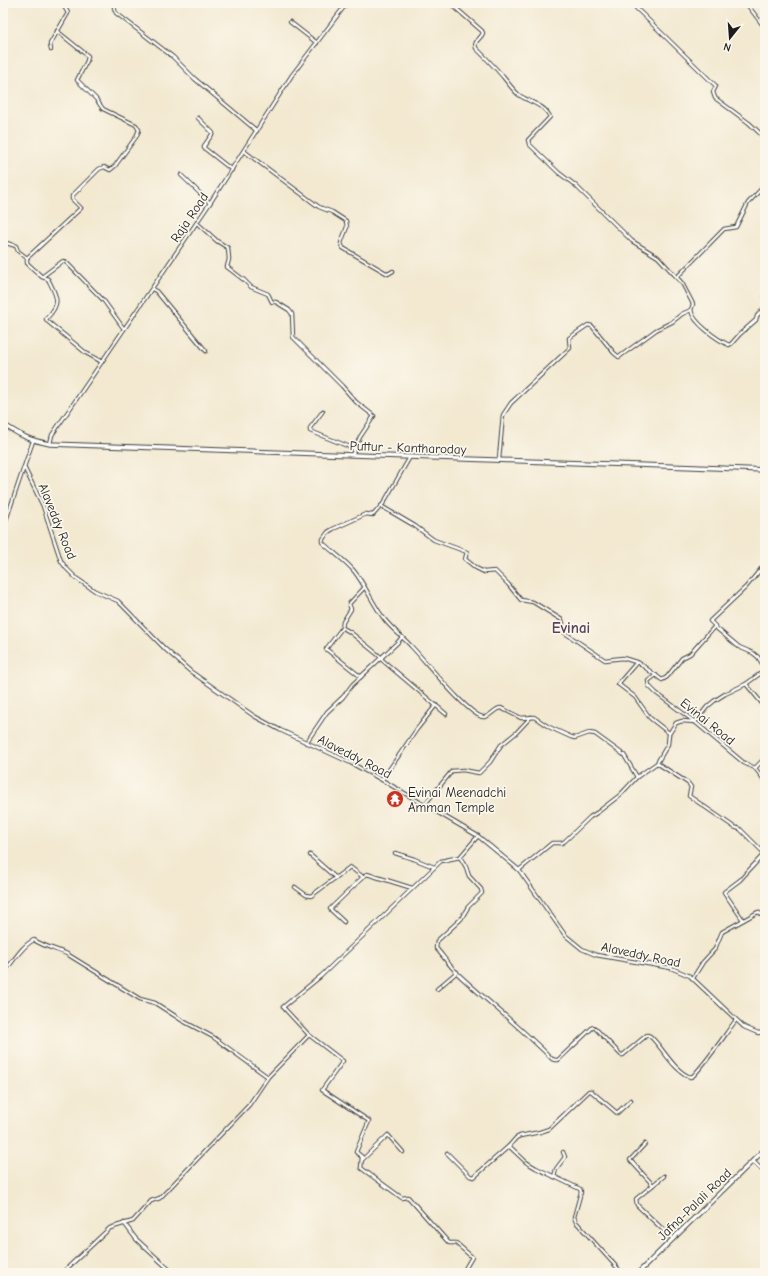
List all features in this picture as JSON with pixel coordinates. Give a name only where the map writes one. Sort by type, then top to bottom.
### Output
[{"type":"main road","points":[[3,424],[32,441]]},
{"type":"main road","name":"Puttur - Kantharoday","points":[[32,441],[50,444],[499,459],[765,470]]},
{"type":"main road","name":"Jafna-Palali Road","points":[[638,1273],[765,1150]]},
{"type":"street","points":[[51,50],[50,44],[68,13],[62,3]]},
{"type":"street","points":[[114,3],[116,5],[114,8],[116,13],[173,57],[195,79],[257,131]]},
{"type":"street","name":"Raja Road","points":[[50,444],[52,435],[196,224],[292,76],[347,3]]},
{"type":"street","points":[[450,3],[482,31],[483,34],[476,42],[476,48],[511,87],[520,95],[535,103],[548,113],[550,117],[528,140],[529,144],[559,173],[575,185],[632,241],[658,257],[682,283],[693,304],[691,310],[694,319],[699,324],[729,345],[732,344],[740,334],[756,320],[757,316],[765,307]]},
{"type":"street","points":[[633,3],[636,8],[716,86],[713,92],[716,98],[749,123],[765,138]]},
{"type":"street","points":[[746,3],[765,28]]},
{"type":"street","points":[[290,22],[317,43]]},
{"type":"street","points":[[27,258],[81,208],[72,199],[72,196],[99,169],[104,167],[110,170],[115,166],[136,138],[139,130],[136,125],[103,109],[96,98],[77,80],[88,56],[57,31]]},
{"type":"street","points":[[198,118],[213,134],[204,148],[232,170]]},
{"type":"street","points":[[244,151],[319,207],[332,212],[346,221],[347,227],[341,245],[344,248],[388,274],[392,271]]},
{"type":"street","points":[[181,175],[210,203]]},
{"type":"street","points":[[676,277],[724,229],[736,227],[748,202],[764,186]]},
{"type":"street","points":[[196,224],[228,248],[229,259],[227,267],[251,287],[268,294],[272,302],[276,302],[290,310],[292,314],[293,337],[356,402],[374,416],[360,437],[352,455]]},
{"type":"street","points":[[3,242],[16,246],[18,251],[27,258],[27,263],[42,277],[48,279],[56,296],[56,304],[52,312],[46,318],[47,321],[86,353],[102,362]]},
{"type":"street","points":[[42,277],[63,261],[67,263],[104,301],[124,329]]},
{"type":"street","points":[[152,289],[156,291],[206,351]]},
{"type":"street","points":[[499,459],[503,415],[511,403],[570,348],[569,338],[588,325],[592,326],[619,357],[656,330],[691,310]]},
{"type":"street","points":[[323,412],[310,428],[310,431],[355,449]]},
{"type":"street","points":[[3,529],[18,489],[32,441]]},
{"type":"street","points":[[410,457],[382,506],[373,515],[366,514],[333,529],[322,539],[322,542],[342,558],[354,571],[385,620],[461,701],[476,714],[482,717],[487,717],[498,708],[501,708],[521,718],[531,716],[549,727],[571,737],[575,738],[589,733],[595,734],[624,755],[637,777]]},
{"type":"street","name":"Alaveddy Road","points":[[24,467],[43,506],[61,561],[66,568],[76,578],[95,591],[118,601],[190,671],[254,716],[382,780],[478,836],[519,870],[565,935],[582,949],[596,955],[672,968],[690,976],[744,1027],[758,1033],[765,1032]]},
{"type":"street","points":[[382,506],[415,526],[434,540],[467,552],[465,559],[476,568],[484,572],[495,571],[521,600],[533,602],[562,620],[562,631],[605,660],[623,658],[637,662],[662,680],[682,658],[690,654],[715,627]]},
{"type":"street","points":[[519,870],[552,843],[562,843],[565,841],[590,817],[620,795],[637,777],[658,763],[668,744],[669,733],[676,723],[679,721],[695,722],[714,701],[746,684],[765,669],[758,657],[753,653],[739,647],[710,621],[746,587],[765,564]]},
{"type":"street","points":[[361,677],[326,649],[342,628],[343,622],[351,609],[349,604],[364,588]]},
{"type":"street","points":[[343,628],[350,632],[446,714]]},
{"type":"street","points":[[306,743],[327,712],[402,637]]},
{"type":"street","points":[[637,662],[618,684],[635,697],[650,718],[669,733]]},
{"type":"street","name":"Evinai Road","points":[[656,675],[648,681],[649,686],[656,693],[695,722],[744,762],[755,768],[765,781]]},
{"type":"street","points":[[746,684],[765,707]]},
{"type":"street","points":[[382,780],[417,729],[436,706]]},
{"type":"street","points":[[425,804],[452,770],[463,770],[479,773],[490,762],[501,745],[516,733],[531,716]]},
{"type":"street","points":[[755,768],[762,761],[765,755]]},
{"type":"street","points":[[658,763],[688,783],[691,787],[688,793],[689,796],[734,827],[740,829],[763,852],[762,857],[743,877],[734,886],[724,892],[744,920]]},
{"type":"street","points":[[471,1273],[465,1269],[472,1257],[456,1243],[448,1243],[408,1197],[402,1198],[361,1168],[362,1157],[356,1152],[369,1121],[322,1090],[343,1061],[309,1035],[283,1007],[321,976],[434,867],[441,861],[460,857],[478,836]]},
{"type":"street","points":[[395,853],[434,867]]},
{"type":"street","points":[[310,855],[336,878]]},
{"type":"street","points":[[460,857],[469,876],[481,889],[482,893],[468,907],[461,919],[437,941],[436,948],[457,972],[486,1000],[534,1040],[555,1060],[558,1060],[593,1027],[621,1055],[623,1055],[647,1035],[650,1036],[678,1069],[690,1077],[693,1076],[711,1055],[736,1020]]},
{"type":"street","points":[[295,887],[306,895],[311,896],[350,867],[363,877]]},
{"type":"street","points":[[344,922],[330,909],[367,874],[412,888]]},
{"type":"street","points":[[693,978],[703,962],[714,949],[722,932],[758,912],[765,917]]},
{"type":"street","points":[[3,973],[11,966],[14,958],[34,940],[44,946],[67,954],[140,999],[155,1003],[183,1021],[208,1034],[268,1077]]},
{"type":"street","points":[[437,990],[457,972]]},
{"type":"street","points":[[62,1273],[110,1228],[133,1221],[150,1201],[160,1198],[248,1105],[268,1077],[309,1035]]},
{"type":"street","points":[[447,1154],[470,1176],[474,1177],[516,1138],[540,1132],[549,1128],[589,1091],[591,1091],[617,1113],[631,1100]]},
{"type":"street","points":[[362,1160],[388,1135],[402,1152]]},
{"type":"street","points":[[645,1144],[630,1160],[653,1185]]},
{"type":"street","points":[[509,1146],[526,1162],[580,1189],[581,1192],[574,1217],[576,1222],[622,1273]]},
{"type":"street","points":[[554,1177],[556,1169],[565,1157],[563,1152]]},
{"type":"street","points":[[753,1161],[765,1173]]},
{"type":"street","points":[[664,1176],[636,1199],[635,1202],[637,1206],[673,1239]]},
{"type":"street","points":[[124,1223],[136,1239],[173,1273]]},
{"type":"place","name":"Evinai Meenadchi Amman Temple","points":[[395,799]]},
{"type":"district","name":"Evinai","points":[[571,628]]}]
